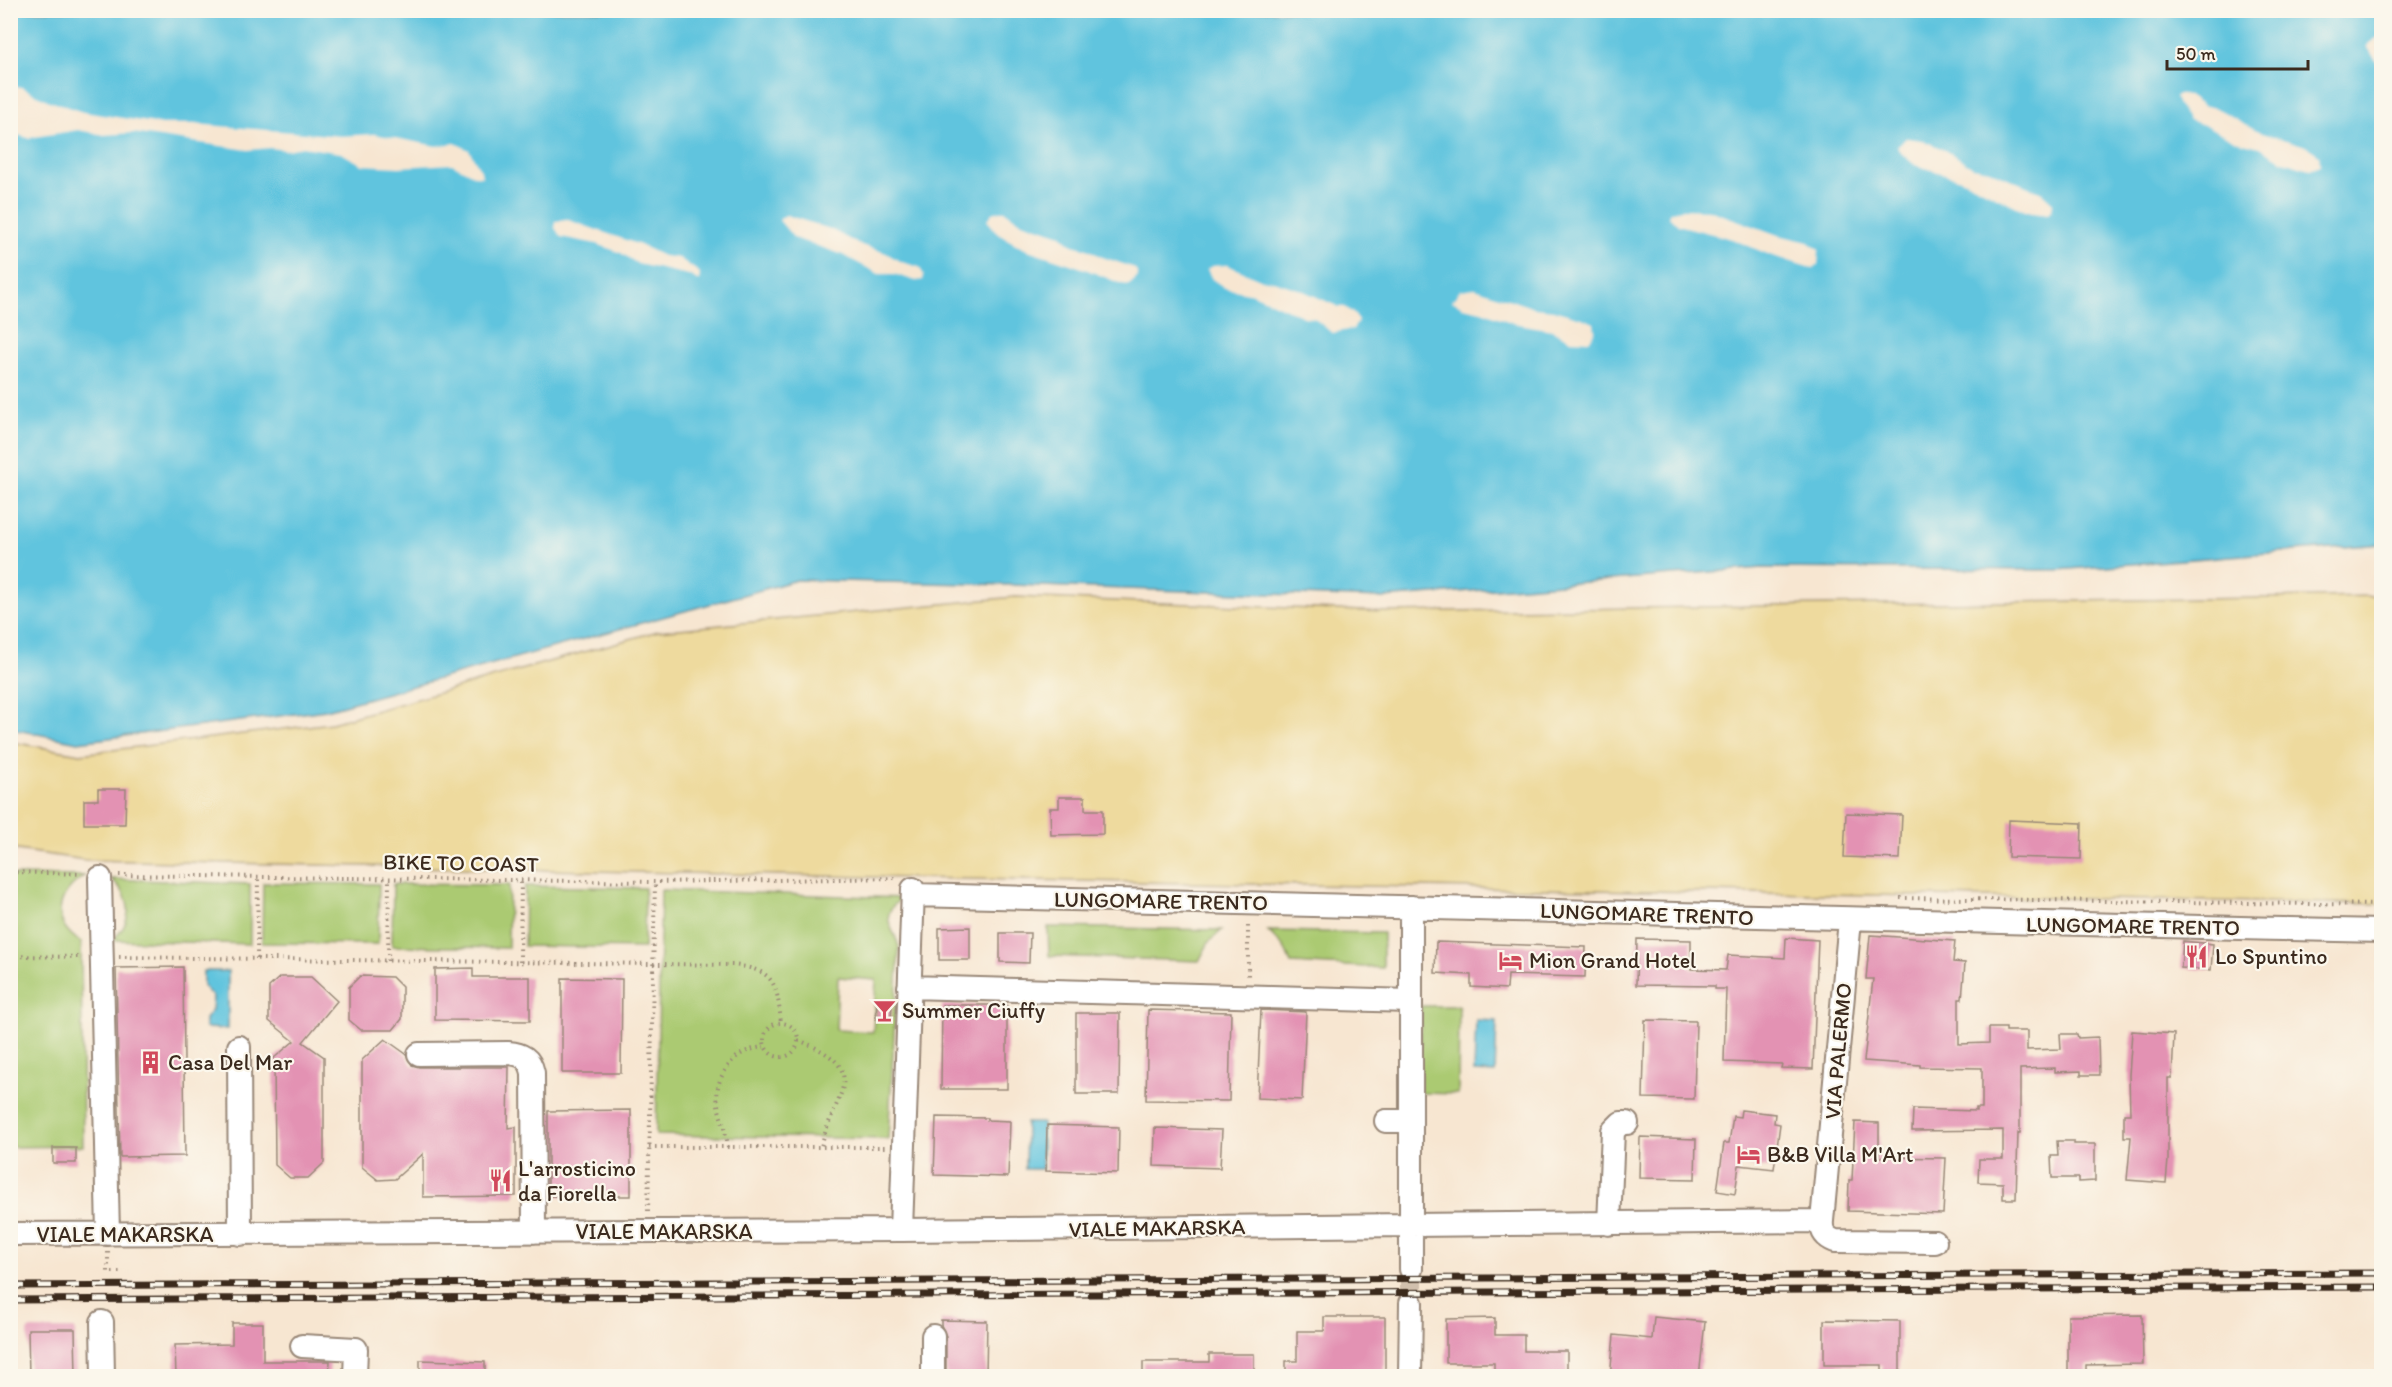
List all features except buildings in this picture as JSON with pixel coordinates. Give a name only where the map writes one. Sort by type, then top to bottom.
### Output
[{"type":"street","points":[[100,876],[108,1234]]},
{"type":"street","points":[[901,1230],[909,987],[908,887]]},
{"type":"street","name":"LUNGOMARE TRENTO","points":[[908,887],[1411,907],[1850,920],[2382,931]]},
{"type":"street","points":[[1411,907],[1411,1269]]},
{"type":"street","name":"VIA PALERMO","points":[[1821,1221],[1850,920]]},
{"type":"street","points":[[909,987],[1411,1000]]},
{"type":"street","name":"VIALE MAKARSKA","points":[[239,1047],[240,1234]]},
{"type":"street","points":[[418,1054],[508,1053],[522,1055],[529,1061],[533,1073],[534,1232]]},
{"type":"street","points":[[1386,1121],[1411,1121]]},
{"type":"street","points":[[1610,1224],[1613,1131],[1621,1123],[1627,1123]]},
{"type":"street","points":[[1412,1226],[1821,1221],[1825,1236],[1835,1241],[1935,1242]]},
{"type":"street","name":"VIALE MAKARSKA","points":[[10,1234],[1412,1226]]},
{"type":"street","points":[[1410,1377],[1411,1304]]},
{"type":"street","points":[[102,1322],[103,1377]]},
{"type":"street","points":[[933,1336],[933,1377]]},
{"type":"street","points":[[302,1346],[356,1349],[356,1377]]},
{"type":"path","name":"BIKE TO COAST","points":[[10,872],[100,876],[908,887]]},
{"type":"path","points":[[257,959],[258,877]]},
{"type":"path","points":[[388,961],[389,879]]},
{"type":"path","points":[[519,962],[521,880]]},
{"type":"path","points":[[647,1231],[655,882]]},
{"type":"path","points":[[1890,897],[2382,905]]},
{"type":"path","points":[[1248,926],[1248,981]]},
{"type":"path","points":[[10,956],[733,965],[756,968],[771,980],[779,999],[781,1023]]},
{"type":"path","points":[[781,1023],[791,1026],[798,1040],[794,1051],[784,1057],[772,1055],[764,1047],[766,1030],[770,1026],[781,1023]]},
{"type":"path","points":[[798,1040],[828,1054],[840,1066],[844,1080],[843,1094],[825,1130],[821,1147]]},
{"type":"path","points":[[728,1147],[726,1128],[718,1107],[716,1088],[733,1059],[746,1050],[764,1047]]},
{"type":"path","points":[[649,1147],[904,1147]]},
{"type":"path","points":[[108,1272],[121,1272]]},
{"type":"green space","points":[[11,875],[84,876],[67,892],[60,909],[64,926],[81,942],[83,1146],[11,1147]]},
{"type":"green space","points":[[111,879],[250,884],[250,944],[112,940],[124,925],[128,909],[124,894]]},
{"type":"green space","points":[[263,883],[379,884],[378,944],[262,943]]},
{"type":"green space","points":[[393,884],[509,885],[508,948],[392,946]]},
{"type":"green space","points":[[525,886],[645,888],[644,948],[524,946]]},
{"type":"green space","points":[[661,890],[902,898],[894,905],[888,917],[899,948],[888,1139],[656,1135]],"holes":[[[838,977],[876,980],[873,1032],[836,1030]]]},
{"type":"green space","points":[[1048,927],[1222,930],[1209,942],[1199,961],[1049,956]]},
{"type":"green space","points":[[1268,931],[1383,933],[1383,968],[1291,963],[1284,947]]},
{"type":"green space","points":[[1421,1006],[1459,1006],[1458,1094],[1420,1093]]},
{"type":"sand","points":[[2381,596],[2381,904],[912,878],[85,860],[11,849],[11,742],[80,754],[332,723],[658,631],[1015,597],[1388,612]]},
{"type":"water","points":[[10,11],[2381,11],[2381,544],[2057,570],[1762,568],[1383,598],[797,580],[326,710],[78,742],[11,729]]},
{"type":"water","points":[[203,971],[228,971],[228,1029],[205,1028],[205,1019],[212,1010],[213,997],[203,986]]},
{"type":"water","points":[[1476,1020],[1497,1021],[1495,1073],[1474,1072]]},
{"type":"water","points":[[1026,1123],[1042,1123],[1042,1169],[1025,1169]]},
{"type":"pier","points":[[2375,38],[2381,39],[2381,68],[2367,46]]},
{"type":"pier","points":[[11,87],[21,87],[49,101],[83,112],[161,124],[194,124],[341,136],[374,134],[436,146],[455,143],[469,150],[482,177],[475,176],[452,164],[399,167],[363,165],[341,153],[303,147],[286,150],[270,148],[248,150],[133,133],[104,135],[78,130],[28,138],[11,133]]},
{"type":"pier","points":[[2179,94],[2187,95],[2204,107],[2220,110],[2262,133],[2306,146],[2319,155],[2320,165],[2310,169],[2283,161],[2260,147],[2235,141],[2207,126],[2189,120],[2175,98]]},
{"type":"pier","points":[[1906,138],[1922,140],[1945,150],[1973,167],[1989,170],[2042,193],[2053,203],[2052,210],[2048,214],[2025,211],[1961,179],[1915,165],[1897,147]]},
{"type":"pier","points":[[1681,209],[1709,210],[1778,235],[1808,242],[1819,250],[1818,264],[1814,268],[1808,267],[1770,255],[1732,239],[1678,225],[1668,215]]},
{"type":"pier","points":[[1005,211],[1021,222],[1061,235],[1072,245],[1132,267],[1136,270],[1138,277],[1129,285],[1122,284],[1025,249],[998,234],[987,220],[993,213]]},
{"type":"pier","points":[[786,215],[830,229],[858,244],[919,267],[924,275],[923,280],[916,281],[894,274],[879,274],[841,254],[794,238],[779,220]]},
{"type":"pier","points":[[568,220],[640,245],[663,256],[679,258],[700,273],[699,281],[689,275],[638,264],[621,253],[597,244],[561,237],[555,228],[556,221]]},
{"type":"pier","points":[[1227,265],[1260,279],[1301,290],[1339,307],[1345,307],[1355,315],[1358,322],[1353,329],[1332,333],[1314,318],[1304,317],[1253,294],[1225,288],[1212,279],[1207,269],[1212,266]]},
{"type":"pier","points":[[1475,288],[1534,308],[1553,310],[1581,318],[1594,323],[1595,332],[1589,341],[1571,340],[1552,330],[1513,323],[1482,311],[1463,307],[1452,301],[1460,290]]},
{"type":"tunnel","points":[[1411,1269],[1411,1303]]},
{"type":"railway","points":[[10,1286],[2382,1273]]},
{"type":"railway","points":[[10,1300],[2382,1287]]},
{"type":"place","name":"Lo Spuntino","points":[[2197,956]]},
{"type":"place","name":"Mion Grand Hotel","points":[[1511,960]]},
{"type":"place","name":"Summer Ciuffy","points":[[884,1010]]},
{"type":"place","name":"Casa Del Mar","points":[[150,1062]]},
{"type":"place","name":"B&B Villa M'Art","points":[[1749,1154]]},
{"type":"place","name":"L'arrosticino da Fiorella","points":[[500,1181]]}]
